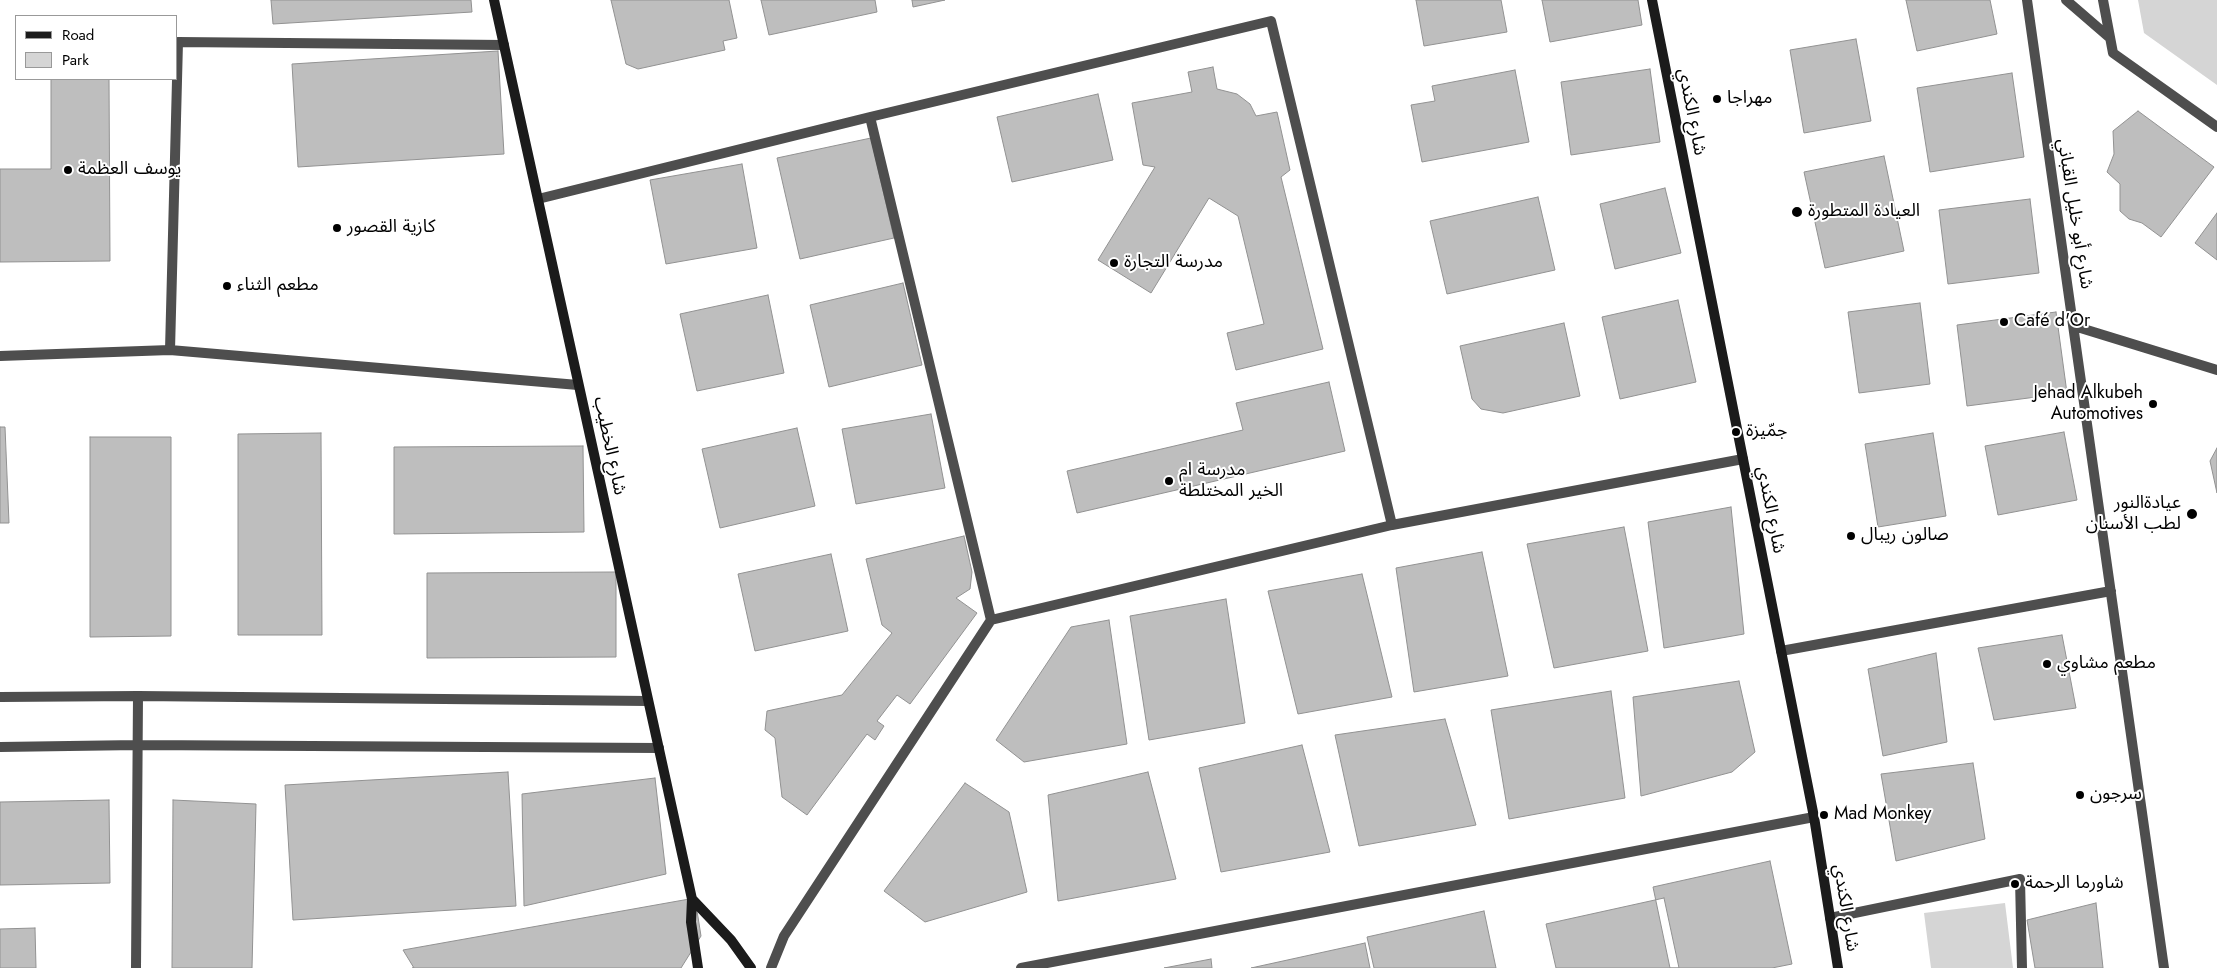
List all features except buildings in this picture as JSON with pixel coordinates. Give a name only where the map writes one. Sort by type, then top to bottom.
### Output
[{"type":"main road","name":"شارع الخطيب","points":[[494,0],[692,899],[691,922],[698,968]]},
{"type":"main road","name":"شارع الكندي","points":[[1652,0],[1814,817],[1838,968]]},
{"type":"main road","points":[[692,899],[731,940],[751,968]]},
{"type":"street","name":"شارع أبو خليل القباني","points":[[2027,0],[2164,968]]},
{"type":"street","points":[[2066,0],[2110,38]]},
{"type":"street","points":[[2103,0],[2113,53],[2217,127]]},
{"type":"street","points":[[538,199],[1271,21],[1392,525]]},
{"type":"street","points":[[178,42],[504,46]]},
{"type":"street","points":[[170,350],[177,80]]},
{"type":"street","points":[[870,117],[991,620]]},
{"type":"street","points":[[2074,326],[2217,370]]},
{"type":"street","points":[[0,356],[170,350],[578,385]]},
{"type":"street","points":[[771,968],[784,936],[991,620],[1392,525],[1743,458]]},
{"type":"street","points":[[1782,652],[2111,592]]},
{"type":"street","points":[[136,968],[138,696]]},
{"type":"street","points":[[0,697],[138,696],[648,701]]},
{"type":"street","points":[[0,747],[138,745],[659,748]]},
{"type":"street","points":[[1021,968],[1814,817]]},
{"type":"street","points":[[1830,918],[2020,879],[2022,968]]},
{"type":"green space","points":[[2138,0],[2217,0],[2217,85],[2144,33]]},
{"type":"green space","points":[[2005,903],[2013,968],[1931,968],[1924,913]]},
{"type":"place","name":"مهراجا","points":[[1717,99]]},
{"type":"place","name":"يوسف العظمة","points":[[68,170]]},
{"type":"place","name":"العيادة المتطورة","points":[[1797,212]]},
{"type":"place","name":"كازية القصور","points":[[337,228]]},
{"type":"place","name":"مدرسة التجارة","points":[[1114,263]]},
{"type":"place","name":"مطعم الثناء","points":[[227,286]]},
{"type":"place","name":"Café d'Or","points":[[2004,322]]},
{"type":"place","name":"Jehad Alkubeh Automotives","points":[[2153,404]]},
{"type":"place","name":"جمّيزة","points":[[1736,432]]},
{"type":"place","name":"مدرسة ام الخير المختلطة","points":[[1169,481]]},
{"type":"place","name":"عيادةالنور لطب الأسنان","points":[[2192,514]]},
{"type":"place","name":"صالون ريبال","points":[[1851,536]]},
{"type":"place","name":"مطعم مشاوي","points":[[2047,664]]},
{"type":"place","name":"سرجون","points":[[2080,795]]},
{"type":"place","name":"Mad Monkey","points":[[1824,815]]},
{"type":"place","name":"شاورما الرحمة","points":[[2015,884]]}]
